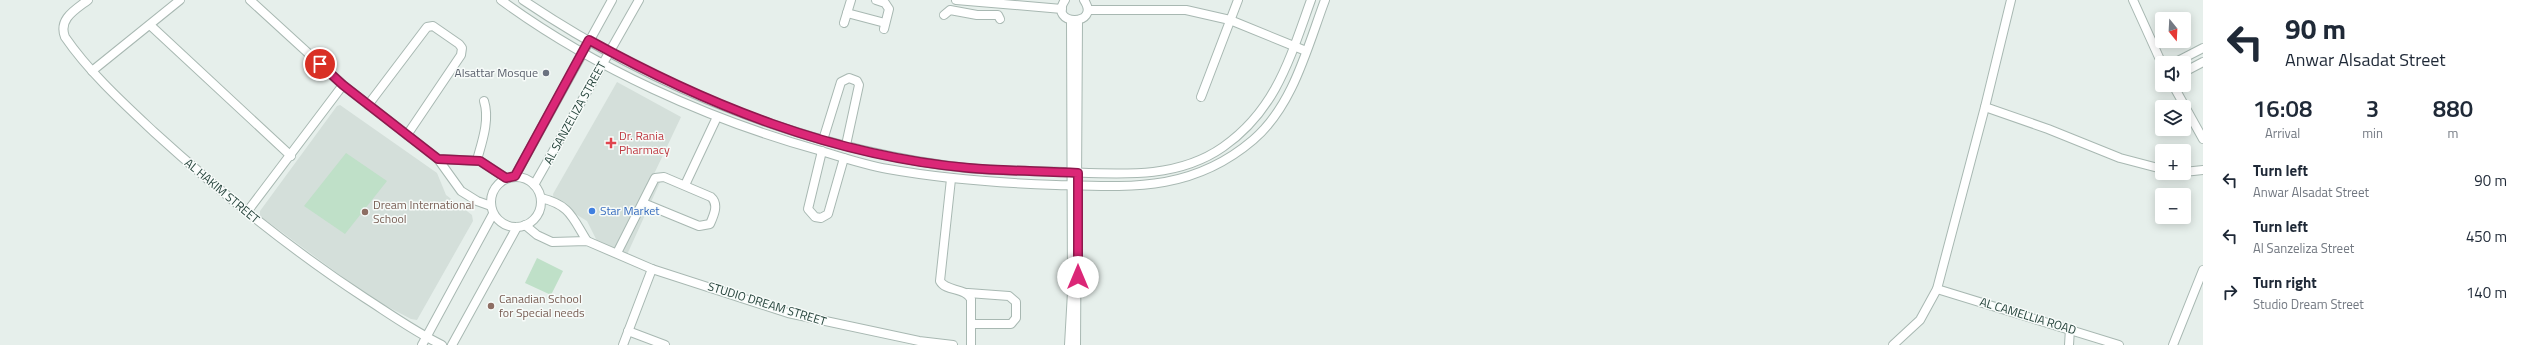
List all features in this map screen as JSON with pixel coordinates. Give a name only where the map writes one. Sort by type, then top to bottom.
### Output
[{"type":"street","name":"AL HAKIM STREET","points":[[88,0],[64,22],[63,31],[69,42],[92,71],[189,164],[247,212],[327,273],[423,341],[442,345]]},
{"type":"street","points":[[92,71],[180,0]]},
{"type":"street","points":[[250,0],[343,85],[438,159],[461,191],[492,210],[503,224],[521,226]]},
{"type":"street","points":[[501,0],[582,52],[717,117],[744,128],[886,169],[987,183],[1074,186],[1148,186],[1169,182],[1191,177],[1242,148],[1263,131],[1274,119],[1285,101],[1325,0]]},
{"type":"street","points":[[523,0],[609,51],[703,98],[771,124],[823,140],[908,159],[968,168],[1074,173],[1138,174],[1174,169],[1200,159],[1235,138],[1267,104],[1286,69],[1310,0]]},
{"type":"street","name":"AL SANZELIZA STREET","points":[[511,177],[612,0]]},
{"type":"street","name":"AL SANZELIZA STREET","points":[[534,185],[639,0]]},
{"type":"street","points":[[844,23],[851,0]]},
{"type":"street","points":[[847,13],[885,26],[888,6],[876,0]]},
{"type":"street","points":[[956,0],[1062,9]]},
{"type":"street","points":[[1065,0],[1062,9],[1065,16],[1075,20],[1085,16],[1088,10],[1084,0]]},
{"type":"street","points":[[1201,97],[1238,0]]},
{"type":"street","points":[[1893,345],[1920,320],[1937,289],[1985,107],[2011,0]]},
{"type":"street","points":[[2133,0],[2158,56]]},
{"type":"street","points":[[966,14],[967,2]]},
{"type":"street","points":[[977,15],[978,3]]},
{"type":"street","points":[[1088,10],[1170,9],[1230,20],[1306,51]]},
{"type":"street","points":[[944,14],[950,10],[966,14],[998,15],[1000,19]]},
{"type":"street","points":[[1075,20],[1074,186],[1076,345]]},
{"type":"street","points":[[150,25],[291,156]]},
{"type":"street","points":[[368,105],[427,27],[433,26],[459,44],[462,48],[461,55],[407,135]]},
{"type":"street","points":[[2188,56],[2203,48]]},
{"type":"street","points":[[2191,68],[2203,62]]},
{"type":"street","points":[[823,140],[841,82],[849,78],[857,81],[860,85],[846,145]]},
{"type":"street","points":[[247,212],[291,156],[343,85]]},
{"type":"street","points":[[2177,92],[2203,139]]},
{"type":"street","points":[[477,160],[485,127],[486,108],[484,101]]},
{"type":"street","points":[[1985,107],[2048,129],[2120,158],[2155,167]]},
{"type":"street","points":[[685,185],[717,117]]},
{"type":"street","points":[[1235,138],[1242,148]]},
{"type":"street","points":[[822,151],[808,209],[815,217],[821,218],[828,214],[844,158]]},
{"type":"street","points":[[438,159],[477,160],[511,177],[522,177],[534,185],[541,198],[538,214],[521,226],[452,345]]},
{"type":"street","points":[[2191,171],[2203,170]]},
{"type":"street","points":[[423,341],[492,210],[493,189],[511,177]]},
{"type":"street","points":[[618,253],[655,178],[664,177],[714,199],[716,208],[710,224],[699,226],[643,203]]},
{"type":"street","points":[[951,179],[940,281],[945,286],[968,293],[1009,296],[1016,302],[1016,318],[1011,324],[972,324]]},
{"type":"street","points":[[1070,345],[1074,186]]},
{"type":"street","points":[[541,198],[555,202],[570,211],[587,241]]},
{"type":"street","name":"STUDIO DREAM STREET","points":[[521,226],[552,242],[587,241],[618,253],[652,269],[788,313],[932,344],[953,345]]},
{"type":"street","points":[[623,345],[652,269]]},
{"type":"street","points":[[2172,345],[2203,270]]},
{"type":"street","name":"AL CAMELLIA ROAD","points":[[1937,289],[2119,345]]},
{"type":"street","points":[[968,293],[973,303],[971,345]]},
{"type":"street","points":[[2069,345],[2070,329]]},
{"type":"street","points":[[628,331],[665,345]]},
{"type":"shaded area","points":[[617,82],[681,117],[654,174],[661,180],[625,259],[598,243],[587,221],[554,201],[553,194]]},
{"type":"shaded area","name":"Dream International School","points":[[340,105],[437,173],[446,195],[472,215],[473,221],[417,320],[411,319],[371,298],[260,216],[260,211],[337,106]]},
{"type":"green space","points":[[346,153],[387,181],[345,234],[304,206]]},
{"type":"green space","points":[[537,258],[563,271],[551,295],[525,283]]},
{"type":"place","name":"Alsattar Mosque","points":[[546,73]]},
{"type":"place","name":"Dr. Rania Pharmacy","points":[[611,143]]},
{"type":"place","name":"Star Market","points":[[592,211]]},
{"type":"place","name":"Dream International School","points":[[365,212]]},
{"type":"place","name":"Canadian School for Special needs","points":[[491,306]]},
{"type":"route","points":[[320,64],[391,124],[438,159],[480,161],[495,169],[506,178],[515,176],[589,40],[689,92],[743,114],[819,139],[908,159],[968,168],[1078,173],[1078,277]]}]
